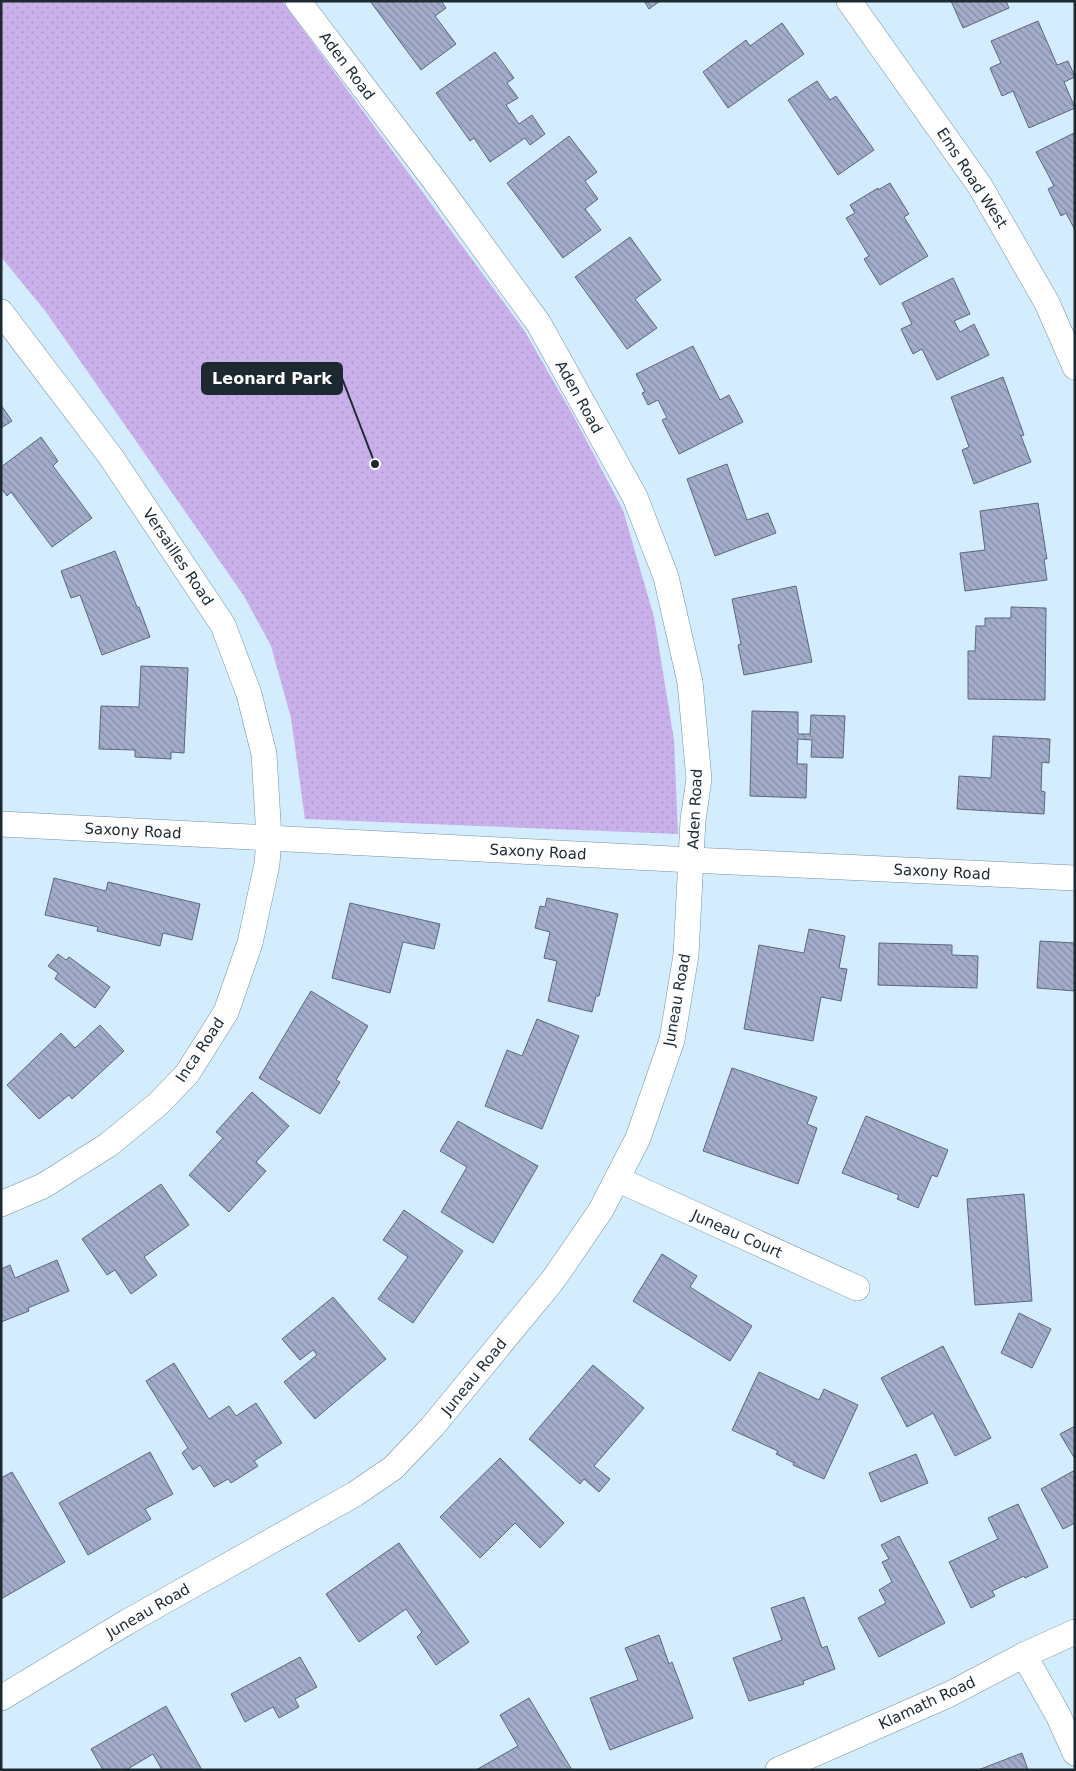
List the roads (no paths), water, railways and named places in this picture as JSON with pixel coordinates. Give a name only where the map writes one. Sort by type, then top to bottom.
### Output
[{"type":"street","name":"Aden Road","points":[[298,1],[435,181],[539,324],[635,497],[666,577],[690,682],[698,779],[693,820],[692,860]]},
{"type":"street","name":"Ems Road West","points":[[849,1],[980,186],[1069,338],[1075,367]]},
{"type":"street","name":"Versailles Road","points":[[1,312],[111,457],[223,625],[249,694],[264,754],[269,838]]},
{"type":"street","name":"Saxony Road","points":[[1,824],[1075,878]]},
{"type":"street","name":"Inca Road","points":[[1,1204],[43,1186],[108,1145],[158,1104],[187,1074],[226,1012],[247,951],[267,864],[269,838]]},
{"type":"street","name":"Juneau Road","points":[[1,1698],[127,1622],[354,1494],[393,1468],[432,1427],[553,1280],[601,1210],[638,1138],[672,1040],[686,955],[692,860]]},
{"type":"street","name":"Juneau Court","points":[[617,1179],[857,1288]]},
{"type":"street","name":"Klamath Road","points":[[778,1770],[950,1694],[1024,1655],[1075,1632]]},
{"type":"street","points":[[1024,1655],[1058,1715],[1075,1753]]},
{"type":"place","name":"Leonard Park","points":[[375,464]]}]
